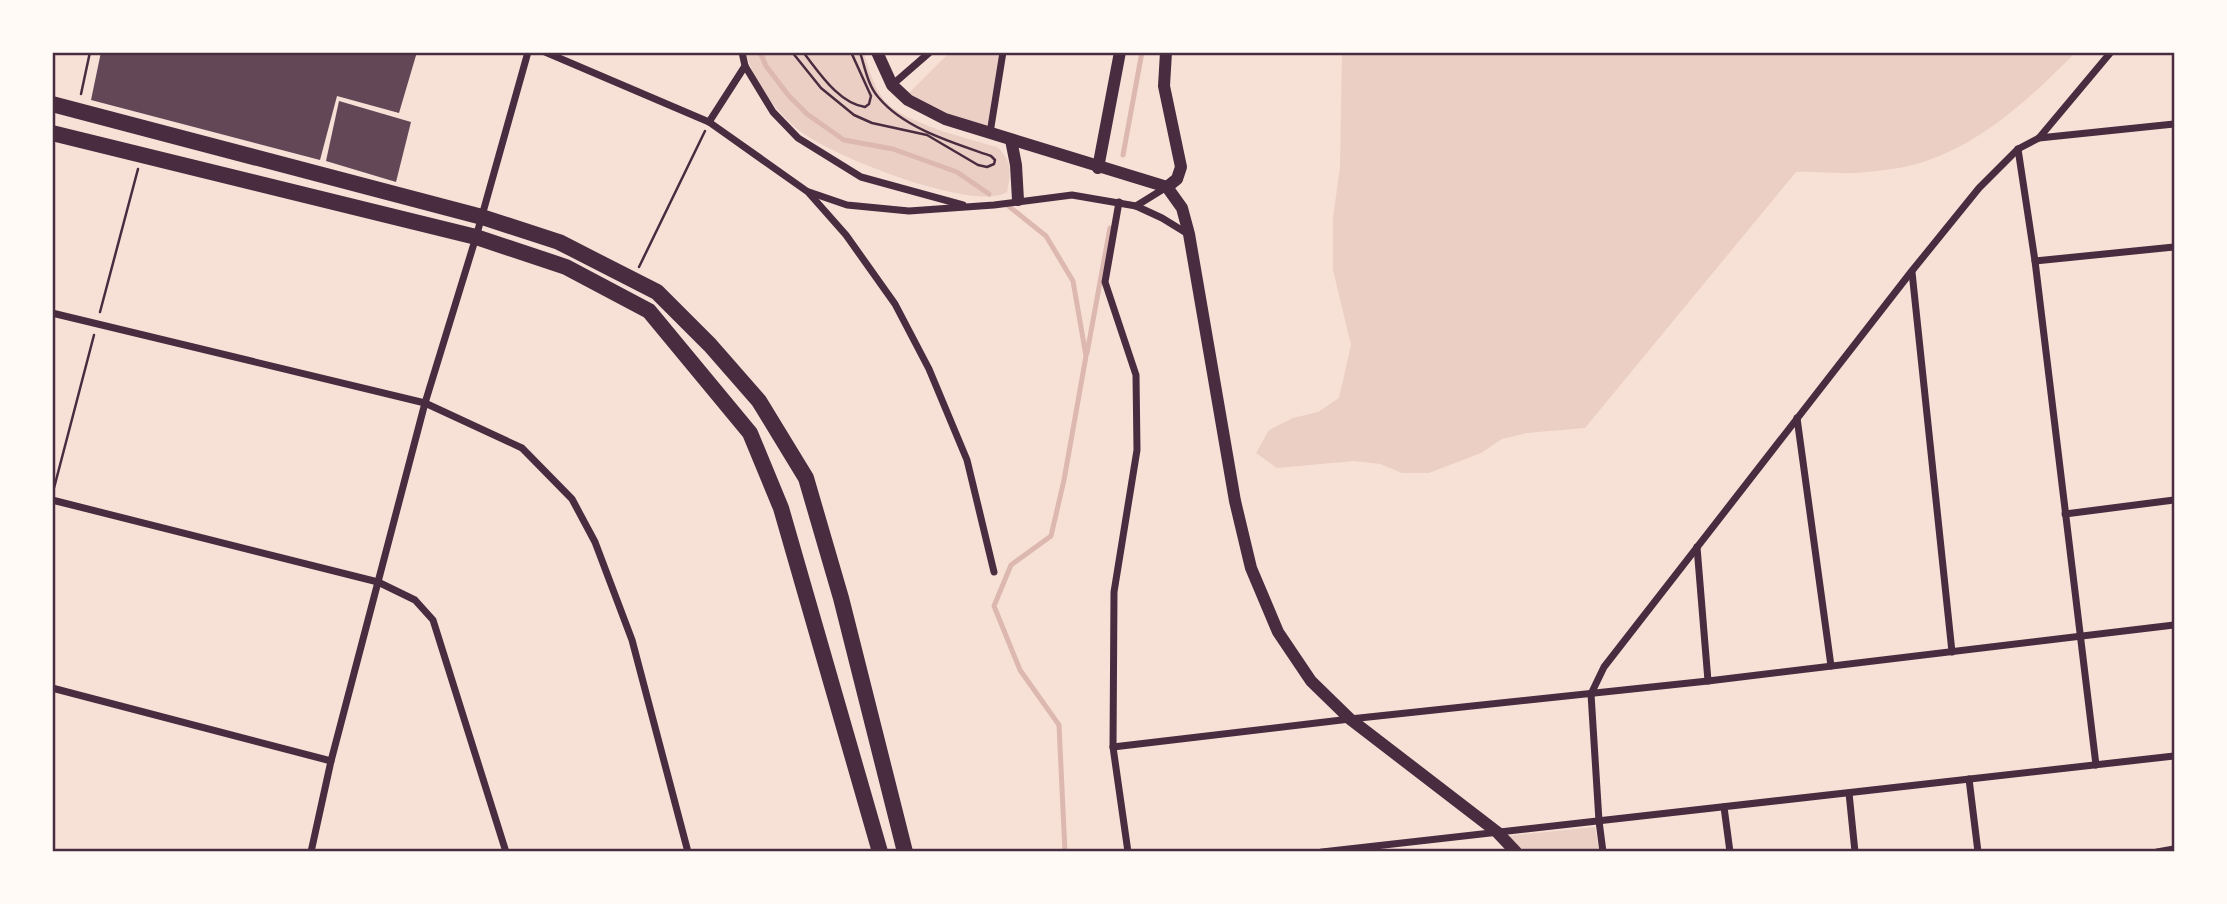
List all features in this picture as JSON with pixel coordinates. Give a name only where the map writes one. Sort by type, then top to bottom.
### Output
[{"type":"main road","points":[[52,104],[482,217],[559,242],[657,292],[759,401],[806,478],[841,598],[905,852]]},
{"type":"main road","points":[[52,133],[476,237],[566,267],[649,311],[750,433],[781,509],[880,852]]},
{"type":"street","points":[[312,852],[331,761],[425,403],[482,217],[528,52]]},
{"type":"street","points":[[545,52],[709,122],[808,192],[846,235],[895,304],[929,369],[967,460],[994,572]]},
{"type":"street","points":[[741,52],[745,66],[773,112],[798,138],[861,177],[970,207]]},
{"type":"street","points":[[877,52],[892,85],[908,100],[933,113],[1098,168],[1167,187],[1182,208],[1189,234],[1235,501],[1251,568],[1278,632],[1311,681],[1350,719],[1497,832],[1516,852]]},
{"type":"street","points":[[892,85],[930,52]]},
{"type":"street","points":[[990,133],[1003,52]]},
{"type":"street","points":[[1098,168],[1120,52]]},
{"type":"street","points":[[1136,206],[1167,187],[1177,178],[1181,167],[1164,86],[1166,52]]},
{"type":"street","points":[[2039,138],[2111,52]]},
{"type":"street","points":[[709,122],[745,66]]},
{"type":"street","points":[[1604,852],[1599,821],[1591,694],[1604,667],[1797,418],[1979,188],[2018,149],[2039,138],[2175,124]]},
{"type":"street","points":[[1011,140],[1018,200]]},
{"type":"street","points":[[2018,149],[2035,261],[2096,765]]},
{"type":"street","points":[[808,192],[847,205],[897,209],[970,207],[1072,195],[1136,206],[1189,234]]},
{"type":"street","points":[[1119,202],[1105,282],[1136,375],[1137,450],[1114,592],[1113,747],[1128,852]]},
{"type":"street","points":[[2035,261],[2175,247]]},
{"type":"street","points":[[1912,272],[1952,652]]},
{"type":"street","points":[[52,313],[425,403],[522,448],[572,499],[594,542],[632,640],[688,852]]},
{"type":"street","points":[[1797,418],[1831,666]]},
{"type":"street","points":[[2065,514],[2175,499]]},
{"type":"street","points":[[52,500],[378,582],[415,600],[433,620],[506,852]]},
{"type":"street","points":[[1697,546],[1708,681]]},
{"type":"street","points":[[1113,747],[1708,681],[2175,625]]},
{"type":"street","points":[[52,688],[331,761]]},
{"type":"street","points":[[1322,852],[2175,756]]},
{"type":"street","points":[[1969,779],[1978,852]]},
{"type":"street","points":[[1849,793],[1855,852]]},
{"type":"street","points":[[1724,807],[1730,852]]},
{"type":"street","points":[[2157,852],[2175,849]]},
{"type":"path","points":[[78,110],[90,52]]},
{"type":"path","points":[[792,52],[821,88],[854,115],[872,123],[927,135],[978,165],[987,167],[994,164],[995,160],[991,156],[924,130],[895,114],[878,97],[870,83],[860,52]]},
{"type":"path","points":[[803,52],[832,87],[855,106],[865,107],[871,96],[851,52]]},
{"type":"path","points":[[633,280],[709,122]]},
{"type":"shaded area","points":[[1342,52],[2075,53],[2010,113],[1974,138],[1934,158],[1909,166],[1875,171],[1796,172],[1585,428],[1527,433],[1502,439],[1481,453],[1429,473],[1402,473],[1380,464],[1354,461],[1277,468],[1256,453],[1269,430],[1293,418],[1318,412],[1339,398],[1351,345],[1333,270],[1333,218],[1340,167]]},
{"type":"shaded area","points":[[746,53],[864,53],[877,88],[890,106],[927,125],[997,147],[1008,163],[1007,192],[990,196],[964,195],[933,188],[867,165],[812,139],[796,128],[773,103],[753,73]]},
{"type":"shaded area","points":[[949,53],[999,53],[988,126],[933,109],[907,95]]},
{"type":"shaded area","points":[[1595,827],[1599,851],[1523,851],[1507,836]]},
{"type":"building","points":[[101,52],[417,52],[399,113],[337,96],[320,160],[91,100]]},
{"type":"building","points":[[339,101],[411,122],[396,182],[326,161]]},
{"type":"waterway","points":[[760,52],[766,66],[789,96],[807,114],[844,140],[893,149],[957,172],[989,194]]},
{"type":"waterway","points":[[1123,155],[1142,52]]},
{"type":"waterway","points":[[1006,204],[1046,236],[1073,281],[1086,356],[1051,536],[1011,565],[994,606],[1020,670],[1059,725],[1065,852]]},
{"type":"waterway","points":[[1087,353],[1110,228]]}]
